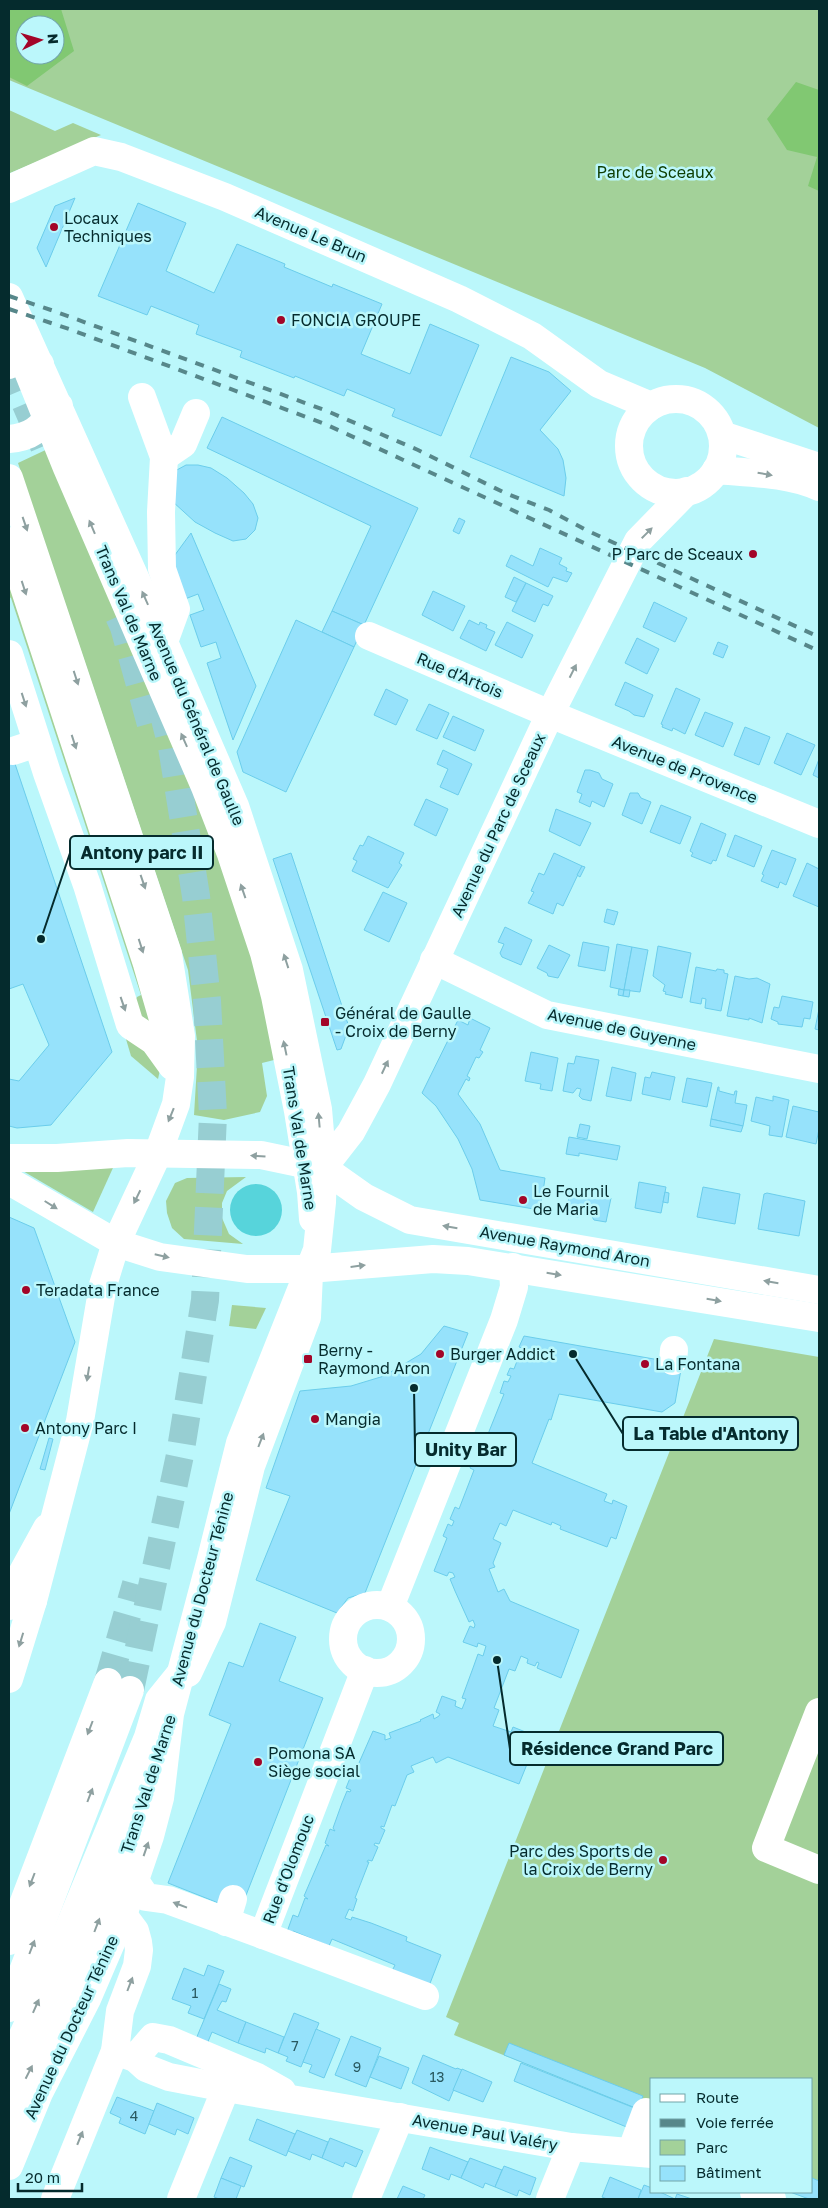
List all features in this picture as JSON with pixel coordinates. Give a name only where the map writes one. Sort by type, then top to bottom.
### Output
[{"type":"main road","name":"Avenue Le Brun","points":[[9,189],[94,151],[121,157],[234,200],[459,299],[532,336],[599,384],[651,406]]},
{"type":"main road","name":"Avenue du Général de Gaulle","points":[[9,297],[20,356],[53,413],[164,642],[235,806],[290,970],[318,1109],[314,1167]]},
{"type":"main road","name":"Avenue Le Brun","points":[[599,384],[630,437]]},
{"type":"main road","points":[[142,397],[164,457],[161,512],[162,569],[176,609],[164,642]]},
{"type":"main road","points":[[679,399],[694,402],[711,416],[722,436],[723,447],[716,470],[698,487],[687,491],[671,492],[656,488],[644,480],[634,467],[630,452],[630,437],[634,425],[641,414],[651,406],[665,400],[679,399]]},
{"type":"main road","points":[[9,439],[24,438],[38,429],[53,413]]},
{"type":"main road","name":"Trans Val de Marne","points":[[53,413],[231,854],[264,953],[275,996],[298,1111],[314,1167]]},
{"type":"main road","points":[[164,457],[183,444],[196,413]]},
{"type":"main road","points":[[722,436],[819,467]]},
{"type":"main road","points":[[716,470],[756,473],[808,482],[819,487]]},
{"type":"main road","points":[[9,478],[168,954],[181,1036],[180,1077],[176,1104],[158,1153],[116,1243],[103,1285],[80,1421],[60,1505],[17,1590],[9,1679]]},
{"type":"main road","name":"Avenue du Parc de Sceaux","points":[[314,1167],[351,1132],[363,1111],[550,714],[638,541],[687,491]]},
{"type":"main road","points":[[9,541],[147,964],[180,1077]]},
{"type":"main road","name":"Rue d'Artois","points":[[370,636],[550,714]]},
{"type":"main road","points":[[9,654],[25,747],[87,885],[130,1025],[154,1041],[180,1077]]},
{"type":"main road","name":"Avenue de Provence","points":[[550,714],[819,824]]},
{"type":"main road","name":"Avenue de Guyenne","points":[[434,960],[547,1015],[819,1069]]},
{"type":"main road","points":[[9,1158],[57,1158],[158,1153],[261,1155],[314,1167]]},
{"type":"main road","name":"Avenue du Docteur Ténine","points":[[9,2166],[39,2093],[87,1999],[123,1915],[150,1836],[160,1798],[170,1714],[240,1443],[317,1250],[322,1202],[314,1167]]},
{"type":"main road","name":"Avenue Raymond Aron","points":[[314,1167],[364,1197],[410,1220],[819,1290]]},
{"type":"main road","name":"Avenue Raymond Aron","points":[[9,1181],[116,1243],[184,1261],[247,1269],[309,1269],[433,1259],[468,1260],[819,1318]]},
{"type":"main road","points":[[390,1607],[504,1320],[514,1287],[513,1267]]},
{"type":"main road","name":"Trans Val de Marne","points":[[9,2116],[18,2094],[78,1974],[123,1860],[170,1714],[212,1622],[251,1466],[308,1317],[309,1269]]},
{"type":"main road","points":[[374,1605],[390,1607],[399,1613],[408,1626],[411,1641],[409,1652],[403,1660],[390,1670],[375,1673],[365,1670],[349,1657],[344,1637],[346,1627],[351,1617],[359,1610],[374,1605]]},
{"type":"main road","name":"Rue d'Olomouc","points":[[135,1881],[146,1896],[230,1911],[263,1935],[365,1670]]},
{"type":"main road","points":[[9,2066],[39,2000],[148,1737],[159,1700],[180,1674]]},
{"type":"main road","points":[[9,1941],[119,1686],[9,2008]]},
{"type":"main road","points":[[819,1712],[766,1848],[819,1870]]},
{"type":"main road","name":"Avenue du Docteur Ténine","points":[[55,2199],[125,2054],[120,2011],[137,1966],[139,1950],[135,1932],[123,1915]]},
{"type":"main road","points":[[263,1935],[425,1996]]},
{"type":"main road","name":"Avenue Paul Valéry","points":[[300,2102],[257,2077],[169,2040],[153,2037],[125,2054],[146,2068],[169,2077],[226,2088],[300,2102],[400,2117],[571,2147],[641,2153]]},
{"type":"main road","points":[[181,2199],[226,2088]]},
{"type":"main road","points":[[641,2153],[646,2112]]},
{"type":"main road","name":"Avenue Paul Valéry","points":[[366,2199],[400,2117]]},
{"type":"main road","name":"Avenue Paul Valéry","points":[[550,2199],[571,2147]]},
{"type":"main road","points":[[757,2193],[772,2199]]},
{"type":"green space","name":"Parc de Sceaux","points":[[9,9],[819,9],[819,428],[705,368],[9,80]]},
{"type":"green space","points":[[9,9],[61,9],[63,15],[15,15],[15,65],[55,65],[27,86],[9,77]]},
{"type":"green space","points":[[65,22],[74,51],[65,58]]},
{"type":"green space","points":[[796,82],[819,90],[819,191],[808,186],[817,157],[787,150],[767,119]]},
{"type":"green space","points":[[9,110],[55,131],[73,123],[101,135],[10,173]]},
{"type":"green space","points":[[54,446],[231,868],[282,1058],[262,1063],[267,1096],[260,1112],[224,1120],[194,1115],[198,1049],[188,970],[18,463]]},
{"type":"green space","points":[[9,566],[153,1024],[130,1009],[137,997],[141,995],[11,598],[9,597]]},
{"type":"green space","points":[[123,1029],[137,1042],[160,1070],[158,1079],[131,1056]]},
{"type":"green space","points":[[117,1159],[93,1212],[16,1167]]},
{"type":"green space","points":[[246,1177],[227,1191],[222,1203],[222,1218],[229,1234],[243,1244],[184,1239],[172,1228],[167,1213],[166,1201],[175,1183],[187,1178]]},
{"type":"green space","points":[[232,1305],[266,1308],[256,1329],[229,1326]]},
{"type":"green space","name":"Parc des Sports de la Croix de Berny","points":[[714,1339],[819,1357],[819,2181],[813,2178],[813,2078],[650,2078],[650,2114],[454,2035],[459,2023],[446,2017]]},
{"type":"water","points":[[256,1184],[270,1188],[278,1196],[282,1210],[278,1224],[270,1232],[256,1236],[242,1232],[234,1224],[230,1210],[234,1196],[242,1188]]},
{"type":"building","name":"Locaux Techniques","points":[[75,198],[46,267],[37,248],[55,206]]},
{"type":"building","name":"FONCIA GROUPE","points":[[138,203],[186,223],[166,271],[214,293],[237,244],[285,264],[284,267],[332,287],[333,284],[382,304],[361,354],[410,374],[430,324],[479,345],[441,436],[392,416],[395,409],[347,389],[344,396],[295,376],[294,378],[240,357],[242,351],[196,334],[199,325],[151,306],[147,315],[98,296]]},
{"type":"building","points":[[511,357],[549,372],[571,391],[540,430],[558,449],[563,460],[566,478],[564,496],[470,457]]},
{"type":"building","points":[[222,417],[418,508],[364,625],[332,611],[371,526],[207,448]]},
{"type":"building","points":[[186,465],[211,468],[227,478],[253,504],[258,518],[255,530],[246,539],[233,541],[215,533],[195,522],[172,501],[175,471]]},
{"type":"building","points":[[459,518],[465,521],[459,534],[453,531]]},
{"type":"building","points":[[191,533],[256,686],[233,740],[207,663],[221,658],[216,642],[201,647],[190,615],[204,610],[198,594],[185,599],[172,559]]},
{"type":"building","points":[[540,548],[562,558],[559,564],[567,568],[566,571],[572,573],[567,582],[553,577],[548,587],[506,566],[511,555],[533,566]]},
{"type":"building","points":[[514,577],[526,583],[516,602],[505,597]]},
{"type":"building","points":[[526,583],[553,596],[548,606],[543,604],[535,622],[512,611]]},
{"type":"building","points":[[433,591],[465,606],[453,631],[422,615]]},
{"type":"building","points":[[654,602],[687,618],[675,642],[643,627]]},
{"type":"building","points":[[332,611],[364,625],[354,647],[322,632]]},
{"type":"building","points":[[296,620],[354,647],[286,792],[243,772],[237,752]]},
{"type":"building","points":[[469,620],[479,625],[480,622],[487,625],[486,628],[495,632],[486,651],[460,638]]},
{"type":"building","points":[[507,622],[533,635],[522,658],[495,645]]},
{"type":"building","points":[[637,638],[659,649],[647,674],[625,663]]},
{"type":"building","points":[[718,642],[728,646],[723,658],[713,654]]},
{"type":"building","points":[[625,682],[653,695],[644,717],[634,715],[615,705]]},
{"type":"building","points":[[676,688],[700,699],[685,734],[673,728],[672,731],[662,727],[663,725],[661,724]]},
{"type":"building","points":[[386,689],[408,700],[396,725],[374,715]]},
{"type":"building","points":[[429,704],[449,713],[437,739],[416,730]]},
{"type":"building","points":[[705,712],[733,723],[723,747],[695,735]]},
{"type":"building","points":[[453,716],[484,730],[475,751],[443,737]]},
{"type":"building","points":[[745,727],[770,737],[759,765],[734,755]]},
{"type":"building","points":[[787,733],[815,745],[801,775],[774,763]]},
{"type":"building","points":[[9,746],[112,1052],[51,1125],[17,1128],[9,1126],[9,1079],[19,1081],[49,1045],[23,984],[9,989]]},
{"type":"building","points":[[443,750],[472,764],[458,795],[440,787],[448,769],[437,764]]},
{"type":"building","points":[[819,759],[819,778],[813,775]]},
{"type":"building","points":[[585,770],[599,773],[602,779],[613,784],[604,807],[592,801],[590,807],[579,802],[582,794],[577,792]]},
{"type":"building","points":[[630,793],[638,793],[641,798],[651,802],[642,824],[622,815]]},
{"type":"building","points":[[426,799],[448,809],[436,836],[414,825]]},
{"type":"building","points":[[661,805],[691,817],[680,844],[650,832]]},
{"type":"building","points":[[556,809],[591,823],[580,846],[549,831]]},
{"type":"building","points":[[701,823],[726,834],[716,861],[713,860],[711,864],[691,856],[693,853],[690,851]]},
{"type":"building","points":[[735,835],[762,846],[754,867],[727,856]]},
{"type":"building","points":[[368,836],[404,853],[399,863],[402,865],[388,888],[352,871],[357,861],[353,859],[360,845],[363,846]]},
{"type":"building","points":[[772,850],[796,859],[786,885],[780,882],[778,888],[761,881]]},
{"type":"building","points":[[291,853],[349,1027],[341,1049],[337,1050],[273,859]]},
{"type":"building","points":[[554,853],[582,866],[563,906],[557,903],[553,914],[528,903],[534,892],[531,891],[539,873],[544,875]]},
{"type":"building","points":[[807,863],[819,869],[819,907],[793,896]]},
{"type":"building","points":[[582,866],[585,867],[580,877],[577,875]]},
{"type":"building","points":[[383,892],[407,903],[389,942],[364,930]]},
{"type":"building","points":[[607,909],[618,912],[614,925],[604,922]]},
{"type":"building","points":[[505,927],[532,940],[521,965],[502,957],[500,953],[504,944],[498,942]]},
{"type":"building","points":[[583,942],[609,947],[605,971],[578,966]]},
{"type":"building","points":[[617,944],[632,947],[624,990],[610,987]]},
{"type":"building","points":[[549,945],[570,955],[558,978],[548,976],[547,973],[537,968]]},
{"type":"building","points":[[658,946],[691,953],[682,998],[665,994],[666,992],[663,991],[665,985],[653,976]]},
{"type":"building","points":[[632,947],[648,950],[640,992],[624,990]]},
{"type":"building","points":[[696,967],[716,971],[717,969],[724,970],[724,973],[728,974],[721,1011],[705,1008],[706,999],[702,998],[701,1004],[690,1002]]},
{"type":"building","points":[[735,976],[749,979],[757,978],[770,984],[762,1023],[749,1018],[749,1020],[727,1016]]},
{"type":"building","points":[[619,989],[624,990],[623,996],[618,995]]},
{"type":"building","points":[[624,990],[630,990],[629,997],[623,996]]},
{"type":"building","points":[[782,996],[813,1002],[810,1019],[804,1018],[802,1027],[778,1024],[778,1022],[771,1019],[774,1007],[779,1008]]},
{"type":"building","points":[[819,1009],[819,1030],[815,1029]]},
{"type":"building","points":[[470,1018],[490,1028],[480,1050],[483,1052],[479,1058],[476,1057],[467,1076],[470,1078],[469,1081],[466,1079],[458,1094],[480,1124],[500,1170],[545,1178],[543,1192],[545,1196],[542,1195],[540,1210],[480,1200],[472,1169],[458,1139],[436,1106],[422,1093],[458,1020],[468,1025]]},
{"type":"building","points":[[531,1052],[558,1058],[552,1091],[540,1089],[541,1084],[525,1081]]},
{"type":"building","points":[[576,1056],[599,1060],[591,1101],[582,1099],[579,1096],[581,1089],[577,1088],[573,1093],[563,1091],[568,1063],[574,1064]]},
{"type":"building","points":[[612,1067],[636,1073],[631,1101],[606,1096]]},
{"type":"building","points":[[652,1072],[675,1077],[670,1100],[642,1094],[645,1077],[650,1078]]},
{"type":"building","points":[[687,1078],[712,1083],[707,1107],[682,1102]]},
{"type":"building","points":[[718,1087],[719,1091],[734,1095],[735,1091],[737,1091],[735,1103],[747,1105],[743,1126],[711,1119]]},
{"type":"building","points":[[773,1096],[789,1100],[782,1137],[769,1135],[770,1126],[751,1121],[756,1097],[773,1101]]},
{"type":"building","points":[[793,1106],[819,1112],[819,1129],[816,1144],[786,1137]]},
{"type":"building","points":[[711,1119],[743,1126],[741,1132],[710,1126]]},
{"type":"building","points":[[580,1124],[590,1126],[587,1139],[577,1137]]},
{"type":"building","points":[[569,1137],[620,1146],[617,1160],[579,1153],[579,1156],[566,1154]]},
{"type":"building","points":[[639,1182],[666,1187],[661,1213],[635,1208]]},
{"type":"building","points":[[576,1187],[605,1193],[604,1196],[611,1198],[606,1222],[594,1220],[591,1215],[583,1214],[578,1217],[566,1215],[570,1191],[576,1192]]},
{"type":"building","points":[[703,1187],[740,1194],[735,1224],[697,1217]]},
{"type":"building","points":[[665,1192],[669,1193],[668,1203],[663,1202]]},
{"type":"building","points":[[764,1194],[805,1201],[799,1236],[758,1229]]},
{"type":"building","name":"Antony Parc I","points":[[9,1217],[34,1228],[75,1342],[9,1514]]},
{"type":"building","points":[[444,1326],[468,1333],[365,1593],[348,1598],[337,1613],[256,1580],[290,1496],[266,1488],[300,1391],[351,1386],[384,1376],[421,1354]]},
{"type":"building","points":[[524,1336],[682,1364],[675,1403],[662,1412],[559,1394],[551,1420],[549,1419],[532,1463],[607,1494],[604,1501],[612,1504],[613,1500],[627,1506],[616,1539],[611,1537],[607,1547],[560,1529],[561,1526],[552,1522],[551,1525],[513,1510],[506,1526],[500,1523],[493,1539],[501,1543],[493,1563],[495,1567],[489,1569],[498,1592],[504,1589],[510,1601],[579,1630],[561,1678],[537,1668],[539,1663],[537,1662],[535,1666],[527,1663],[528,1659],[521,1656],[515,1671],[509,1669],[494,1708],[499,1710],[493,1726],[511,1732],[513,1727],[538,1737],[519,1784],[448,1757],[436,1763],[433,1757],[411,1766],[414,1772],[407,1775],[395,1806],[392,1805],[384,1827],[381,1826],[385,1830],[379,1844],[375,1843],[374,1845],[378,1847],[372,1861],[368,1860],[367,1862],[369,1862],[355,1898],[357,1899],[353,1911],[349,1909],[345,1918],[351,1920],[352,1917],[371,1923],[407,1937],[406,1941],[441,1955],[429,1986],[392,1971],[395,1965],[332,1939],[329,1946],[293,1931],[292,1934],[287,1932],[293,1915],[298,1917],[305,1898],[308,1899],[304,1896],[326,1845],[329,1846],[325,1843],[330,1829],[335,1831],[333,1828],[342,1803],[347,1791],[350,1792],[351,1790],[346,1788],[352,1773],[357,1775],[358,1773],[355,1772],[373,1731],[385,1735],[385,1740],[391,1738],[389,1733],[421,1721],[433,1714],[434,1719],[439,1716],[440,1714],[436,1712],[442,1696],[456,1701],[455,1706],[462,1709],[466,1699],[462,1698],[478,1654],[483,1656],[486,1646],[478,1643],[477,1647],[463,1642],[470,1626],[474,1628],[473,1620],[469,1622],[455,1591],[450,1579],[455,1577],[453,1573],[449,1572],[447,1576],[434,1571],[447,1538],[443,1536],[448,1524],[452,1526],[454,1521],[450,1519],[455,1507],[459,1509],[474,1470],[470,1468],[473,1461],[477,1461],[473,1459],[477,1452],[480,1454],[504,1394],[500,1393],[504,1381],[508,1382],[511,1376],[507,1375],[510,1368],[514,1369],[522,1348],[519,1347]]},
{"type":"building","points":[[49,1438],[53,1439],[45,1470],[40,1469]]},
{"type":"building","name":"Pomona SA Siège social","points":[[260,1623],[296,1637],[279,1681],[323,1698],[243,1903],[221,1904],[168,1883],[231,1724],[209,1715],[229,1662],[243,1667]]},
{"type":"building","points":[[208,1965],[224,1971],[204,2019],[188,2013],[191,2006],[172,1999],[184,1968],[204,1976]]},
{"type":"building","points":[[219,1984],[231,1989],[226,2002],[222,2001],[217,2010],[246,2022],[238,2043],[212,2032],[207,2044],[196,2039]]},
{"type":"building","points":[[294,2013],[319,2023],[301,2067],[286,2061],[288,2057],[278,2053]]},
{"type":"building","points":[[246,2022],[284,2037],[278,2053],[266,2048],[265,2053],[238,2043]]},
{"type":"building","points":[[316,2029],[340,2039],[324,2078],[309,2072],[312,2065],[303,2062]]},
{"type":"building","points":[[351,2036],[381,2048],[366,2087],[335,2075]]},
{"type":"building","points":[[509,2043],[643,2096],[638,2109],[504,2055]]},
{"type":"building","points":[[423,2055],[462,2070],[449,2101],[412,2083]]},
{"type":"building","points":[[379,2056],[409,2068],[401,2089],[370,2077]]},
{"type":"building","points":[[521,2063],[637,2109],[629,2128],[514,2081]]},
{"type":"building","points":[[462,2069],[492,2082],[483,2102],[453,2090]]},
{"type":"building","points":[[117,2097],[154,2111],[145,2134],[119,2123],[121,2118],[110,2113]]},
{"type":"building","points":[[157,2103],[194,2118],[188,2134],[177,2129],[175,2135],[149,2124]]},
{"type":"building","points":[[257,2119],[295,2134],[286,2156],[249,2140]]},
{"type":"building","points":[[297,2130],[328,2142],[322,2158],[312,2154],[310,2160],[288,2151]]},
{"type":"building","points":[[330,2138],[363,2151],[356,2167],[345,2162],[343,2167],[322,2158]]},
{"type":"building","points":[[430,2147],[468,2162],[461,2178],[451,2174],[449,2180],[422,2169]]},
{"type":"building","points":[[230,2157],[252,2166],[244,2187],[221,2178]]},
{"type":"building","points":[[470,2158],[502,2170],[495,2187],[485,2183],[483,2188],[461,2178]]},
{"type":"building","points":[[504,2166],[536,2178],[530,2195],[519,2190],[517,2196],[495,2187]]},
{"type":"building","points":[[610,2177],[641,2190],[638,2199],[607,2199],[602,2197]]},
{"type":"building","points":[[221,2178],[241,2186],[236,2199],[219,2199],[214,2197]]},
{"type":"building","points":[[813,2178],[819,2181],[819,2199],[809,2199],[793,2193],[813,2193]]},
{"type":"building","points":[[644,2185],[650,2187],[650,2193],[662,2193],[675,2199],[638,2199]]},
{"type":"building","points":[[403,2186],[425,2195],[423,2199],[397,2199]]},
{"type":"building","points":[[677,2194],[692,2199],[675,2199]]},
{"type":"tunnel","points":[[9,365],[44,446]]},
{"type":"tunnel","points":[[119,616],[124,627],[154,735]]},
{"type":"tunnel","points":[[130,1690],[180,1455],[205,1300],[213,1115],[207,1001],[196,896],[172,747],[162,707]]},
{"type":"tunnel","points":[[108,1682],[136,1584]]},
{"type":"railway","points":[[9,296],[327,411],[418,450],[505,493],[549,510],[586,530],[819,637]]},
{"type":"railway","points":[[9,309],[69,329],[325,424],[819,651]]},
{"type":"place","name":"Locaux Techniques","points":[[54,227]]},
{"type":"place","name":"FONCIA GROUPE","points":[[281,320]]},
{"type":"place","name":"P Parc de Sceaux","points":[[753,554]]},
{"type":"place","name":"Antony parc II","points":[[41,939]]},
{"type":"place","name":"Général de Gaulle - Croix de Berny","points":[[325,1022]]},
{"type":"place","name":"Le Fournil de Maria","points":[[523,1200]]},
{"type":"place","name":"Teradata France","points":[[26,1290]]},
{"type":"place","name":"Burger Addict","points":[[440,1354]]},
{"type":"place","name":"La Table d'Antony","points":[[573,1354]]},
{"type":"place","name":"Berny - Raymond Aron","points":[[308,1359]]},
{"type":"place","name":"La Fontana","points":[[645,1364]]},
{"type":"place","name":"Unity Bar","points":[[414,1388]]},
{"type":"place","name":"Mangia","points":[[315,1419]]},
{"type":"place","name":"Antony Parc I","points":[[25,1428]]},
{"type":"place","name":"Résidence Grand Parc","points":[[497,1660]]},
{"type":"place","name":"Pomona SA Siège social","points":[[258,1762]]},
{"type":"place","name":"Parc des Sports de la Croix de Berny","points":[[663,1860]]}]
